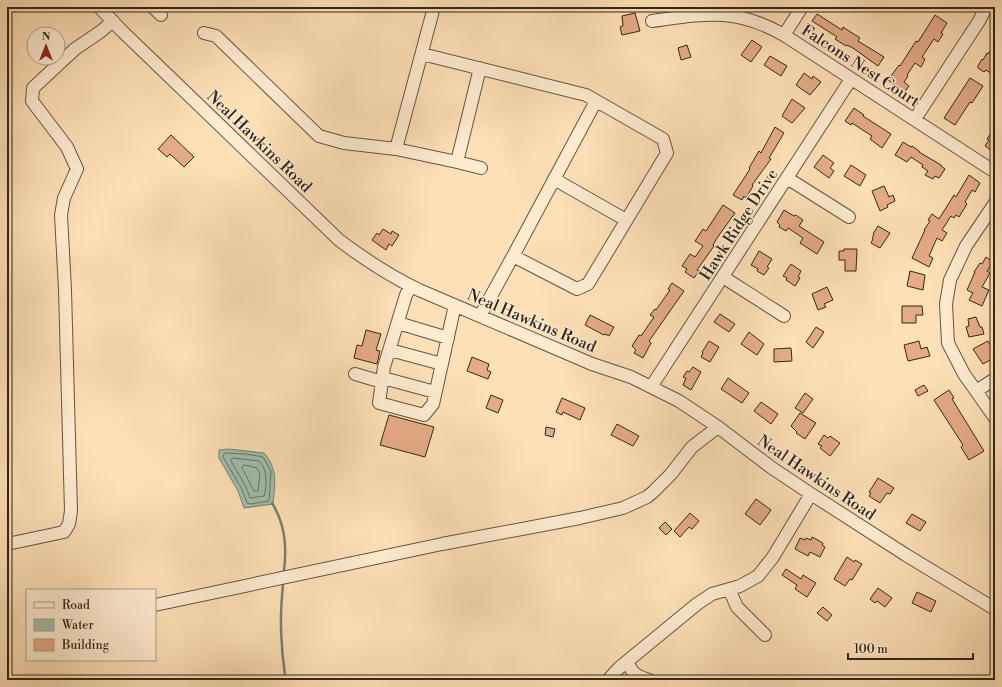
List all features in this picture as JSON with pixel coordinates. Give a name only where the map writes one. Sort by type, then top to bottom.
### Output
[{"type":"street","name":"Neal Hawkins Road","points":[[99,7],[339,240],[371,264],[410,286],[592,364],[631,377],[679,402],[718,427],[772,468],[810,494],[995,609]]},
{"type":"street","points":[[396,149],[434,7]]},
{"type":"street","points":[[784,34],[802,7]]},
{"type":"street","points":[[915,119],[979,21],[986,7]]},
{"type":"street","name":"Falcons Nest Court","points":[[652,21],[726,14],[746,18],[764,24],[784,34],[995,172]]},
{"type":"street","points":[[7,544],[64,532],[69,524],[71,512],[65,298],[61,215],[64,198],[77,169],[67,147],[32,101],[31,96],[33,88],[75,49],[113,21]]},
{"type":"street","points":[[204,33],[216,36],[319,136],[344,143],[396,149],[481,168]]},
{"type":"street","points":[[422,54],[586,95],[663,139],[667,153],[588,284],[577,289],[513,256]]},
{"type":"street","points":[[457,162],[480,68]]},
{"type":"street","name":"Hawk Ridge Drive","points":[[651,387],[851,79]]},
{"type":"street","points":[[480,316],[596,101]]},
{"type":"street","points":[[787,178],[849,217]]},
{"type":"street","points":[[554,179],[626,220]]},
{"type":"street","points":[[995,203],[966,246],[950,280],[946,304],[948,343],[964,374],[995,418]]},
{"type":"street","points":[[723,277],[784,316]]},
{"type":"street","points":[[410,286],[390,350],[379,403],[424,415],[433,404],[455,305]]},
{"type":"street","points":[[398,323],[448,338]]},
{"type":"street","points":[[390,350],[442,364]]},
{"type":"street","points":[[355,374],[435,392]]},
{"type":"street","points":[[976,391],[995,379]]},
{"type":"street","points":[[156,605],[442,544],[580,518],[623,508],[653,492],[671,474],[692,446],[718,427]]},
{"type":"street","points":[[608,680],[627,662],[697,604],[712,594],[740,586],[758,576],[773,557],[810,494]]},
{"type":"street","points":[[729,589],[737,607],[765,635]]},
{"type":"street","points":[[627,662],[632,672],[638,677],[649,680]]},
{"type":"water","points":[[229,449],[264,453],[274,471],[275,483],[273,504],[244,508],[238,491],[219,458],[219,450]]},
{"type":"building","points":[[635,13],[640,31],[622,35],[620,27],[623,26],[622,16]]},
{"type":"building","points":[[817,14],[842,30],[843,27],[860,38],[858,41],[884,57],[878,66],[853,48],[847,45],[846,46],[835,39],[837,37],[812,21]]},
{"type":"building","points":[[935,15],[947,23],[941,33],[943,34],[938,42],[934,39],[922,57],[925,59],[921,67],[915,63],[907,75],[908,76],[904,82],[909,86],[904,93],[888,80],[899,65],[900,66],[916,41],[918,42]]},
{"type":"building","points":[[752,40],[762,47],[751,62],[741,55]]},
{"type":"building","points":[[995,44],[995,76],[986,70],[984,72],[978,68],[978,66]]},
{"type":"building","points":[[687,45],[691,57],[681,60],[678,48]]},
{"type":"building","points":[[770,56],[787,66],[781,76],[764,65]]},
{"type":"building","points":[[804,73],[812,79],[813,76],[821,82],[810,95],[796,85]]},
{"type":"building","points":[[970,78],[983,86],[972,103],[970,102],[955,125],[944,118]]},
{"type":"building","points":[[792,99],[805,108],[792,123],[782,116]]},
{"type":"building","points":[[854,108],[864,115],[863,116],[891,134],[882,148],[870,139],[872,136],[852,123],[851,125],[845,121]]},
{"type":"building","points":[[775,127],[784,133],[769,158],[771,159],[752,185],[753,186],[746,198],[744,196],[742,200],[733,195],[750,169],[749,168],[759,151],[761,153]]},
{"type":"building","points":[[995,132],[995,153],[985,146],[991,133],[993,135]]},
{"type":"building","points":[[171,135],[194,157],[184,167],[170,154],[167,157],[158,149]]},
{"type":"building","points":[[903,142],[911,147],[912,146],[945,169],[939,178],[935,176],[933,179],[925,175],[928,171],[922,167],[923,165],[911,157],[907,162],[895,155]]},
{"type":"building","points":[[823,155],[834,163],[830,168],[834,171],[829,178],[814,167]]},
{"type":"building","points":[[851,165],[866,175],[860,186],[844,176]]},
{"type":"building","points":[[969,175],[980,183],[975,192],[972,190],[965,202],[967,204],[959,217],[956,215],[954,218],[951,216],[942,230],[947,233],[942,241],[937,238],[929,256],[933,258],[929,267],[912,258],[932,214],[939,219],[954,195],[956,197]]},
{"type":"building","points":[[884,186],[889,197],[893,195],[895,201],[880,211],[872,191]]},
{"type":"building","points":[[723,205],[735,213],[717,238],[713,245],[714,246],[697,270],[699,271],[694,278],[685,272],[687,269],[682,266],[690,254],[695,257],[703,246],[695,241],[703,229],[706,231]]},
{"type":"building","points":[[784,210],[803,220],[799,226],[824,242],[817,254],[800,243],[803,238],[788,228],[786,231],[779,227],[780,225],[777,222]]},
{"type":"building","points":[[878,226],[890,233],[880,248],[871,243],[873,234]]},
{"type":"building","points":[[383,229],[391,234],[392,231],[399,235],[392,246],[389,244],[386,250],[372,240],[377,233],[379,235]]},
{"type":"building","points":[[844,249],[857,249],[856,271],[845,271],[845,260],[839,260],[839,251],[844,251]]},
{"type":"building","points":[[759,251],[772,259],[767,267],[769,268],[764,275],[751,265]]},
{"type":"building","points":[[986,257],[993,262],[987,271],[990,273],[982,287],[989,290],[982,306],[969,300],[973,293],[967,290],[974,272],[980,263],[982,264]]},
{"type":"building","points":[[791,264],[801,271],[798,277],[800,278],[795,286],[783,276]]},
{"type":"building","points":[[910,271],[925,275],[923,290],[907,286]]},
{"type":"building","points":[[672,283],[684,291],[649,341],[651,343],[643,358],[634,353],[636,350],[632,346],[654,317],[650,315],[655,309],[656,310],[670,290],[668,289]]},
{"type":"building","points":[[827,287],[833,300],[824,304],[826,307],[818,310],[812,294]]},
{"type":"building","points":[[902,306],[922,306],[923,315],[916,315],[916,323],[902,323]]},
{"type":"building","points":[[720,314],[735,324],[729,332],[714,322]]},
{"type":"building","points":[[590,315],[614,327],[609,336],[585,325]]},
{"type":"building","points":[[976,317],[984,334],[969,337],[966,327],[969,326],[968,319]]},
{"type":"building","points":[[816,327],[824,332],[813,348],[806,342]]},
{"type":"building","points":[[366,330],[381,334],[376,350],[380,351],[377,364],[354,358],[357,345],[362,346]]},
{"type":"building","points":[[749,332],[764,344],[757,355],[741,344]]},
{"type":"building","points":[[709,341],[719,347],[710,362],[701,357],[702,352]]},
{"type":"building","points":[[919,341],[921,349],[927,347],[930,356],[908,361],[904,345]]},
{"type":"building","points":[[988,341],[995,354],[990,357],[992,359],[983,364],[973,349]]},
{"type":"building","points":[[791,348],[792,361],[774,362],[774,349]]},
{"type":"building","points":[[472,357],[489,364],[487,370],[491,372],[488,379],[467,371]]},
{"type":"building","points":[[693,367],[701,372],[691,390],[683,385],[686,378],[683,377],[687,371],[689,372]]},
{"type":"building","points":[[728,378],[749,393],[742,403],[721,389]]},
{"type":"building","points":[[924,385],[928,391],[918,396],[915,390]]},
{"type":"building","points":[[949,390],[954,398],[952,399],[984,451],[969,460],[961,447],[963,445],[934,400]]},
{"type":"building","points":[[805,393],[813,399],[803,413],[795,408]]},
{"type":"building","points":[[491,395],[503,400],[498,413],[486,408]]},
{"type":"building","points":[[562,398],[585,408],[580,420],[563,412],[562,415],[556,412]]},
{"type":"building","points":[[761,402],[778,414],[771,424],[754,411]]},
{"type":"building","points":[[800,413],[816,423],[805,439],[796,433],[797,432],[791,426]]},
{"type":"building","points":[[389,415],[434,427],[425,457],[380,445]]},
{"type":"building","points":[[617,424],[639,436],[633,446],[611,435]]},
{"type":"building","points":[[546,427],[555,429],[553,437],[545,435]]},
{"type":"building","points":[[824,435],[828,438],[830,436],[840,443],[830,456],[820,448],[822,446],[818,444]]},
{"type":"building","points":[[878,478],[894,488],[890,494],[887,493],[880,503],[869,496],[871,493],[869,492]]},
{"type":"building","points":[[756,499],[771,510],[760,525],[745,514]]},
{"type":"building","points":[[690,513],[699,521],[692,529],[689,527],[680,537],[674,531]]},
{"type":"building","points":[[912,514],[926,522],[920,531],[906,523]]},
{"type":"building","points":[[665,522],[672,529],[666,535],[659,528]]},
{"type":"building","points":[[812,537],[823,543],[822,545],[825,547],[820,557],[810,552],[808,556],[795,549],[800,538],[811,540]]},
{"type":"building","points":[[847,557],[854,562],[855,560],[862,564],[852,580],[850,579],[845,586],[834,579]]},
{"type":"building","points":[[786,569],[801,579],[803,575],[816,583],[807,597],[795,589],[797,585],[782,575]]},
{"type":"building","points":[[878,588],[892,598],[885,607],[877,601],[875,603],[870,599]]},
{"type":"building","points":[[917,592],[936,601],[931,612],[912,603]]},
{"type":"building","points":[[823,607],[832,615],[827,621],[817,613]]},
{"type":"waterway","points":[[272,503],[280,519],[284,536],[284,571]]},
{"type":"waterway","points":[[283,585],[281,630],[285,680]]}]
